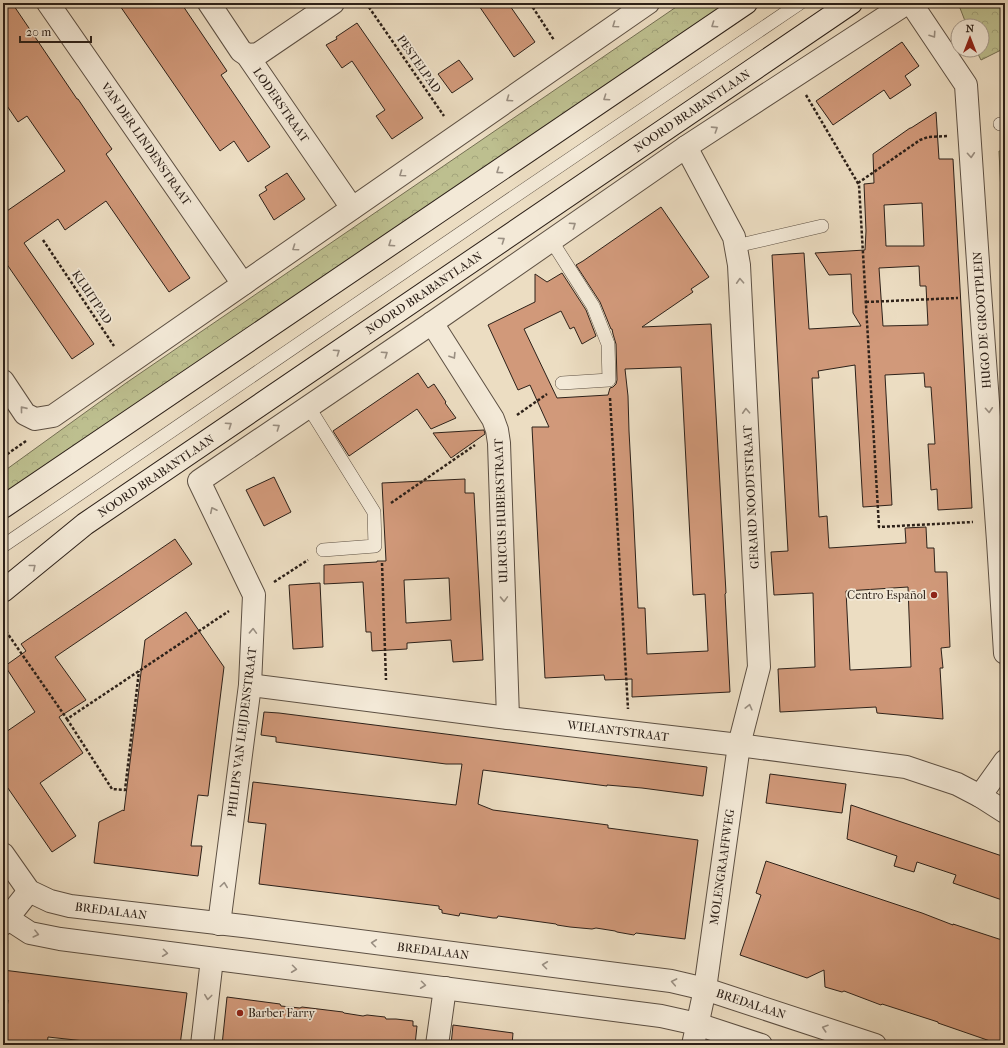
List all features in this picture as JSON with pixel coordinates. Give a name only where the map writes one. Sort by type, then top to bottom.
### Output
[{"type":"street","name":"VAN DER LINDENSTRAAT","points":[[48,3],[243,284]]},
{"type":"street","name":"LODERSTRAAT","points":[[209,3],[241,51],[247,55],[352,208]]},
{"type":"street","points":[[247,55],[258,54],[333,3]]},
{"type":"street","points":[[3,381],[25,414],[35,419],[53,416],[648,3]]},
{"type":"street","points":[[3,507],[746,3]]},
{"type":"street","name":"NOORD BRABANTLAAN","points":[[3,591],[92,519],[851,3]]},
{"type":"street","points":[[308,406],[432,323],[686,147],[907,3]]},
{"type":"street","name":"HUGO DE GROOTPLEIN","points":[[911,3],[966,85],[1005,653]]},
{"type":"street","name":"GERARD NOODTSTRAAT","points":[[686,147],[734,237],[739,265],[759,667],[740,745]]},
{"type":"street","name":"ULRICUS HUBERSTRAAT","points":[[432,323],[493,419],[497,430],[499,442],[508,718]]},
{"type":"street","name":"PHILIPS VAN LEIJDENSTRAAT","points":[[219,924],[250,685],[254,595],[198,481],[308,406]]},
{"type":"street","name":"WIELANTSTRAAT","points":[[250,685],[508,718],[740,745],[906,768],[957,784],[980,796]]},
{"type":"street","name":"MOLENGRAAFFWEG","points":[[693,1045],[705,989],[740,745]]},
{"type":"street","points":[[1005,761],[980,796],[1005,812]]},
{"type":"street","name":"BREDALAAN","points":[[3,854],[29,891],[50,901],[70,906],[671,981],[705,989],[875,1045]]},
{"type":"street","points":[[29,891],[4,919],[30,933],[60,940],[212,958],[661,1016],[697,1024],[761,1045]]},
{"type":"street","points":[[202,1045],[212,958]]},
{"type":"street","points":[[437,1045],[445,988]]},
{"type":"lane","points":[[3,546],[492,211],[800,3]]},
{"type":"lane","points":[[736,246],[822,226]]},
{"type":"lane","points":[[551,240],[593,306],[608,344],[609,380],[562,382]]},
{"type":"lane","points":[[308,406],[374,512],[375,546],[323,550]]},
{"type":"path","name":"PESTELPAD","points":[[366,3],[458,135]]},
{"type":"path","points":[[530,3],[567,59]]},
{"type":"path","points":[[795,76],[859,185],[879,527],[997,521]]},
{"type":"path","points":[[858,183],[920,140],[928,137],[970,134]]},
{"type":"path","name":"KLUITPAD","points":[[43,240],[127,365]]},
{"type":"path","points":[[866,302],[980,298]]},
{"type":"path","points":[[609,380],[629,732]]},
{"type":"path","points":[[374,512],[386,506],[497,430],[562,382]]},
{"type":"path","points":[[375,546],[382,560],[386,702]]},
{"type":"path","points":[[67,719],[323,550]]},
{"type":"path","points":[[3,627],[67,719],[112,788],[125,790],[139,671]]},
{"type":"green space","points":[[682,3],[733,3],[3,496],[3,472],[7,469],[126,383]]},
{"type":"green space","points":[[958,3],[1005,3],[1005,48],[990,56],[990,18],[964,18]]},
{"type":"green space","points":[[999,151],[1005,151],[1005,256],[1004,256]]},
{"type":"building","points":[[3,3],[12,3],[112,149],[106,154],[190,278],[169,292],[106,201],[65,230],[58,219],[24,243],[94,344],[72,359],[6,263],[8,262],[4,256],[3,257],[3,212],[4,213],[65,171],[27,116],[18,122],[3,100]]},
{"type":"building","points":[[118,3],[181,3],[227,71],[221,75],[270,147],[248,162],[234,141],[220,151]]},
{"type":"building","points":[[477,3],[508,3],[535,42],[514,57]]},
{"type":"building","points":[[357,23],[423,118],[392,139],[376,116],[385,110],[352,61],[342,68],[326,45],[337,39],[336,37]]},
{"type":"building","points":[[902,42],[919,66],[905,76],[911,85],[890,99],[884,90],[833,125],[816,101]]},
{"type":"building","points":[[459,60],[473,79],[452,93],[438,74]]},
{"type":"building","points":[[936,112],[939,159],[953,159],[972,508],[938,510],[937,489],[931,490],[928,444],[935,444],[931,387],[925,387],[924,373],[885,375],[892,505],[863,507],[855,365],[818,371],[819,378],[812,378],[819,517],[827,516],[829,548],[906,543],[905,528],[926,527],[927,548],[934,548],[935,572],[947,572],[950,647],[941,648],[943,668],[940,668],[943,719],[877,713],[876,707],[780,712],[778,669],[815,667],[813,593],[774,595],[771,552],[788,551],[772,255],[804,253],[809,329],[861,326],[853,313],[851,274],[829,275],[815,253],[865,250],[866,231],[864,184],[874,183],[873,154]],"holes":[[[922,203],[924,246],[886,246],[884,205]],[[919,266],[920,286],[926,286],[928,325],[883,326],[879,268]],[[908,587],[911,667],[850,670],[846,591]]]},
{"type":"building","points":[[287,173],[305,199],[274,220],[259,195],[267,190],[265,187]]},
{"type":"building","points":[[661,207],[709,277],[691,289],[693,292],[642,327],[711,324],[730,692],[632,697],[632,679],[605,680],[604,675],[545,678],[532,427],[549,427],[530,385],[518,390],[488,325],[535,302],[535,274],[547,282],[562,273],[586,310],[596,336],[582,344],[574,327],[570,329],[561,311],[524,329],[557,398],[608,395],[610,388],[616,384],[617,380],[616,344],[612,329],[600,302],[576,265]],"holes":[[[681,367],[693,595],[705,594],[708,651],[647,654],[645,608],[638,608],[628,396],[625,369]]]},
{"type":"building","points":[[418,373],[428,388],[434,384],[456,418],[431,429],[417,409],[349,456],[333,431]]},
{"type":"building","points":[[484,430],[485,434],[451,458],[433,433]]},
{"type":"building","points":[[274,477],[291,512],[264,526],[246,490]]},
{"type":"building","points":[[465,479],[465,493],[474,493],[483,660],[453,662],[451,640],[407,643],[407,649],[372,651],[371,632],[366,632],[363,582],[324,584],[324,565],[386,561],[382,483]],"holes":[[[449,578],[451,620],[406,623],[404,580]]]},
{"type":"building","points":[[175,539],[192,564],[55,657],[86,700],[59,717],[83,753],[40,783],[76,836],[52,852],[3,781],[3,734],[35,712],[5,666],[26,651],[21,644]]},
{"type":"building","points":[[320,583],[323,647],[293,649],[289,585]]},
{"type":"building","points":[[186,612],[224,667],[208,796],[198,795],[191,846],[202,846],[198,876],[94,863],[99,822],[123,810],[124,811],[145,640]]},
{"type":"building","points":[[264,712],[707,767],[703,796],[642,788],[607,786],[483,770],[478,804],[493,810],[608,825],[608,828],[698,840],[685,939],[636,933],[634,935],[596,928],[570,927],[498,916],[497,918],[493,918],[460,913],[459,916],[442,913],[439,906],[259,884],[266,824],[248,822],[253,782],[456,805],[462,764],[446,764],[276,742],[276,737],[261,735]]},
{"type":"building","points":[[770,774],[846,784],[842,813],[766,803]]},
{"type":"building","points":[[851,805],[1005,857],[1005,901],[953,883],[956,875],[917,862],[914,872],[894,866],[897,856],[847,839]]},
{"type":"building","points":[[766,861],[922,913],[953,925],[1005,941],[1005,1045],[938,1022],[882,1004],[881,1005],[844,991],[842,992],[825,987],[824,970],[807,978],[740,955],[761,895],[756,893]]},
{"type":"building","points":[[3,970],[187,993],[180,1045],[121,1045],[48,1037],[47,1045],[3,1045],[8,1000],[3,999]]},
{"type":"building","points":[[227,997],[280,1004],[281,1006],[302,1007],[363,1016],[385,1017],[386,1019],[413,1021],[413,1026],[417,1026],[415,1045],[222,1045]]},
{"type":"building","points":[[453,1025],[513,1033],[512,1045],[451,1045]]},
{"type":"place","name":"Centro Español","points":[[934,595]]},
{"type":"place","name":"Barber Farry","points":[[240,1013]]}]
